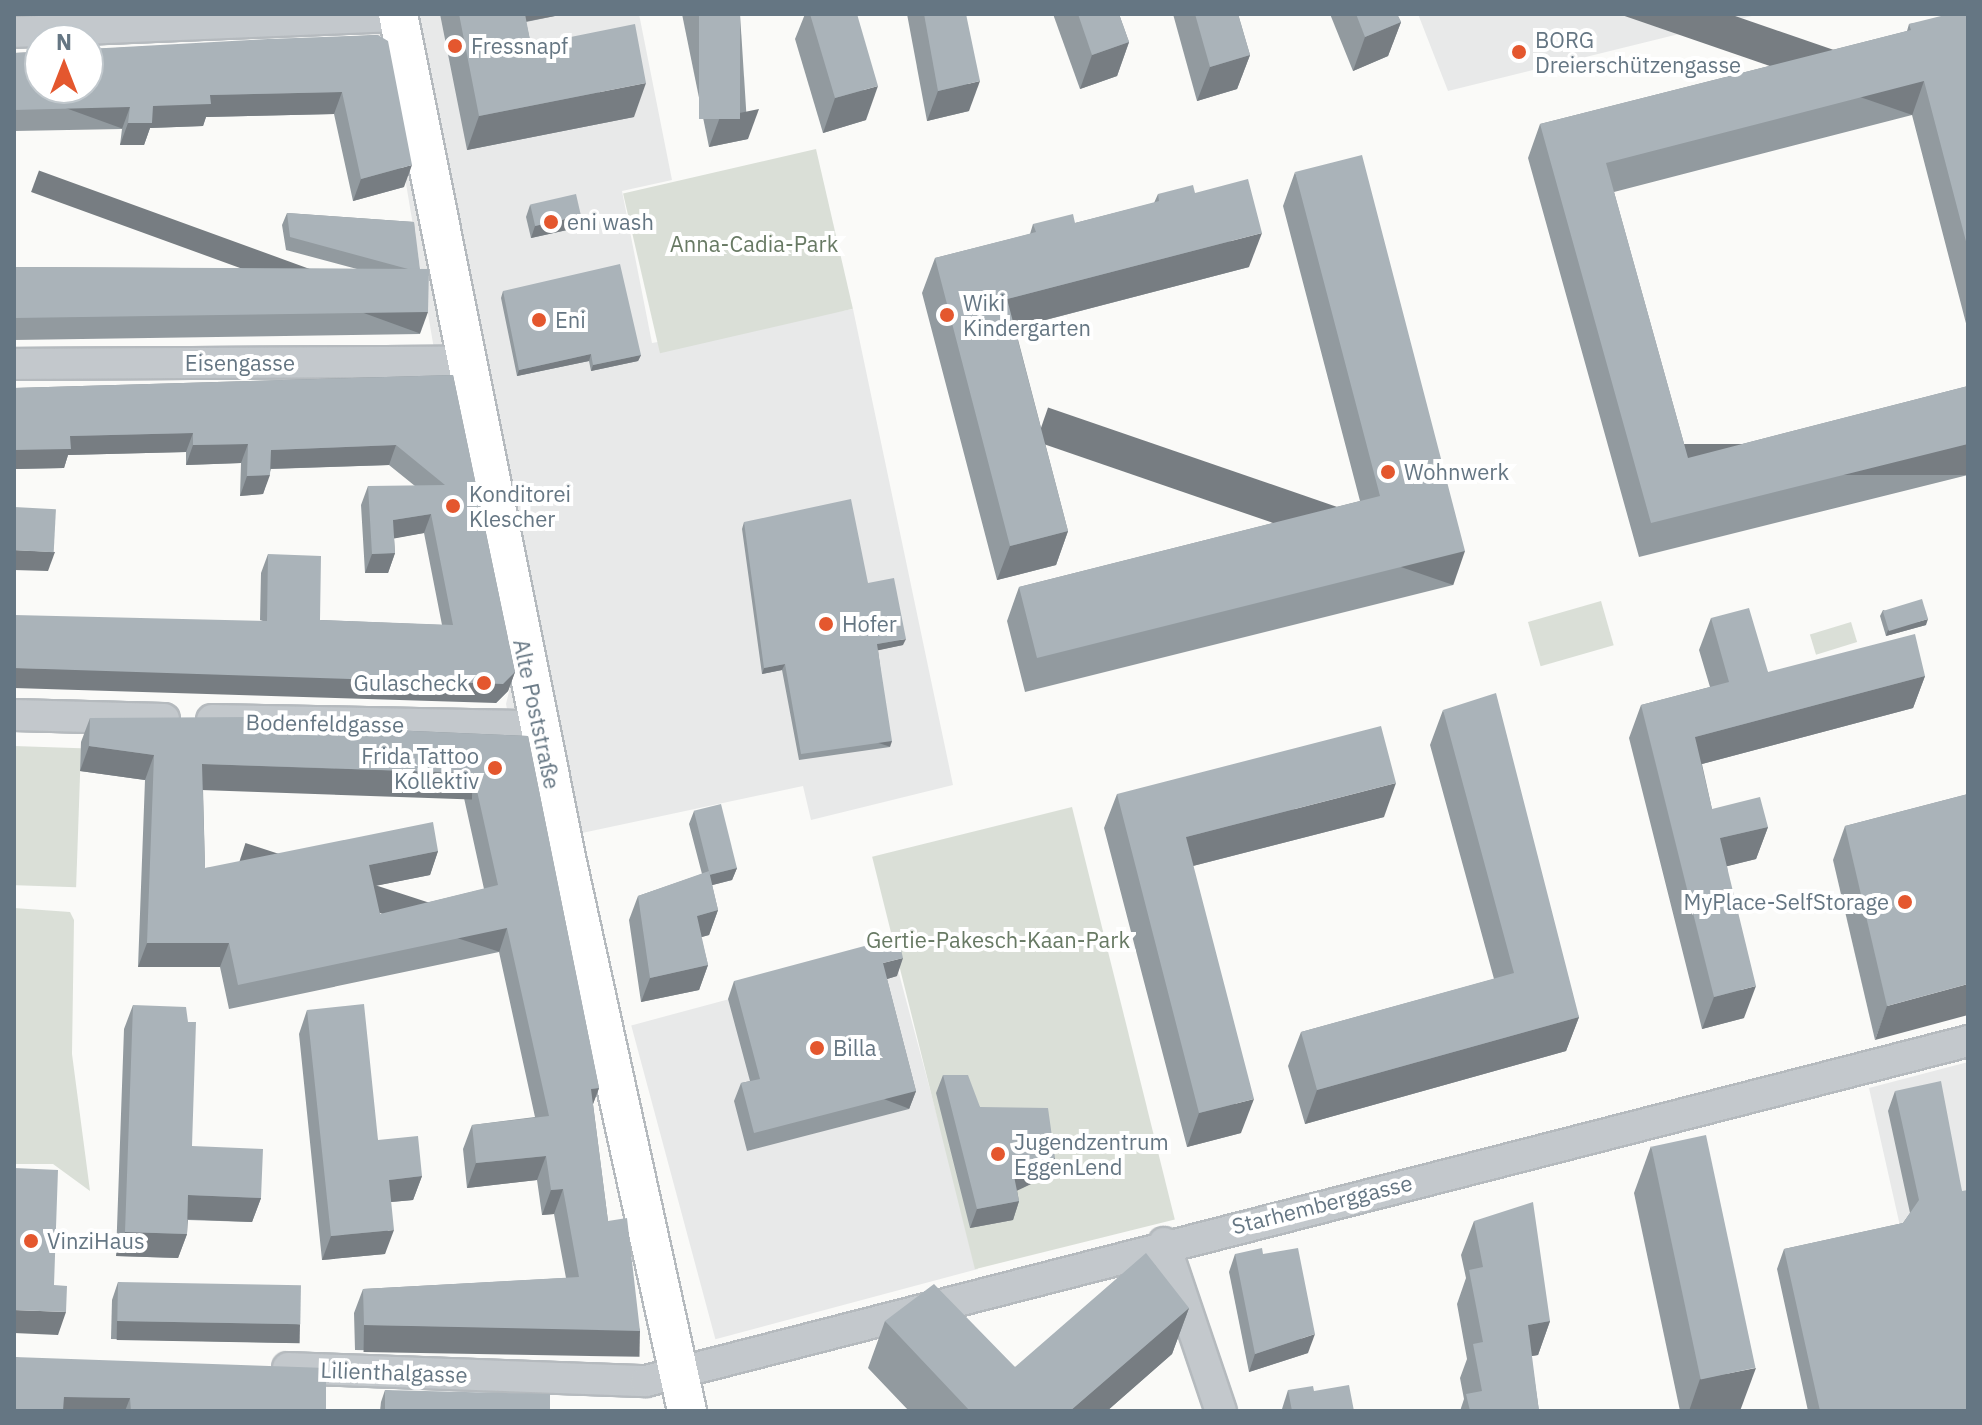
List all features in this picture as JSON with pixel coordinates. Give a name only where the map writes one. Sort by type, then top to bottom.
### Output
[{"type":"main road","name":"Alte Poststraße","points":[[398,15],[539,726],[687,1411]]},
{"type":"street","points":[[14,32],[398,15]]},
{"type":"street","name":"Eisengasse","points":[[14,364],[465,362]]},
{"type":"street","name":"Bodenfeldgasse","points":[[14,715],[539,726]]},
{"type":"street","name":"Starhemberggasse","points":[[678,1372],[1164,1243],[1968,1041]]},
{"type":"street","points":[[1164,1243],[1221,1411]]},
{"type":"street","name":"Lilienthalgasse","points":[[253,1367],[646,1381],[678,1372]]},
{"type":"shaded area","points":[[363,14],[639,14],[672,180],[622,191],[652,343],[853,309],[953,785],[811,820],[803,786],[535,843],[506,704],[512,679],[434,349],[384,54],[369,43]]},
{"type":"shaded area","name":"BORG Dreierschützengasse","points":[[1418,14],[1760,14],[1448,91]]},
{"type":"shaded area","points":[[894,955],[978,1269],[715,1339],[631,1025]]},
{"type":"shaded area","points":[[1968,1062],[1968,1411],[1900,1226],[1869,1088]]},
{"type":"green space","name":"Anna-Cadia-Park","points":[[816,149],[853,309],[660,353],[623,194]]},
{"type":"green space","points":[[1601,601],[1614,645],[1541,666],[1528,622]]},
{"type":"green space","points":[[1851,622],[1857,642],[1816,655],[1810,635]]},
{"type":"green space","points":[[14,746],[81,748],[76,887],[14,885]]},
{"type":"green space","name":"Gertie-Pakesch-Kaan-Park","points":[[1072,807],[1175,1219],[975,1269],[872,857]]},
{"type":"green space","points":[[14,908],[70,912],[74,920],[72,1054],[90,1191],[53,1164],[14,1164]]},
{"type":"building","points":[[459,14],[525,14],[531,45],[635,24],[646,83],[479,116]]},
{"type":"building","points":[[699,14],[740,14],[740,119],[699,119]]},
{"type":"building","points":[[810,14],[857,14],[878,86],[835,98]]},
{"type":"building","points":[[924,14],[966,14],[980,81],[938,91]]},
{"type":"building","points":[[1078,14],[1119,14],[1129,42],[1092,55]]},
{"type":"building","points":[[1195,14],[1238,14],[1250,55],[1210,67]]},
{"type":"building","points":[[1356,14],[1397,14],[1401,22],[1365,37]]},
{"type":"building","points":[[1949,14],[1968,14],[1968,249],[1924,81],[1606,163],[1688,458],[1968,386],[1968,444],[1651,523],[1540,124],[1911,30],[1909,24]]},
{"type":"building","points":[[378,35],[388,41],[412,165],[361,179],[342,92],[210,95],[211,104],[153,106],[152,123],[128,123],[130,107],[14,110],[14,53],[24,53],[24,104],[104,104],[104,48]]},
{"type":"building","name":"Wohnwerk","points":[[1362,155],[1465,551],[1037,658],[1019,587],[1380,496],[1295,172]]},
{"type":"building","points":[[1248,179],[1262,233],[1007,299],[1068,531],[1010,546],[935,258],[1036,232],[1033,224],[1073,214],[1075,223],[1159,201],[1158,194],[1193,185],[1195,193]]},
{"type":"building","points":[[576,194],[581,215],[535,226],[530,205]]},
{"type":"building","points":[[287,213],[414,222],[420,269],[408,269],[290,237]]},
{"type":"building","points":[[620,264],[641,355],[593,365],[591,354],[519,370],[503,291]]},
{"type":"building","points":[[14,267],[429,269],[428,312],[14,318]]},
{"type":"building","points":[[453,375],[515,672],[503,684],[14,668],[14,615],[267,621],[268,554],[321,556],[320,620],[453,625],[431,514],[393,520],[395,553],[372,554],[368,486],[445,485],[396,445],[271,450],[270,475],[247,476],[248,444],[193,445],[193,433],[70,436],[71,449],[14,450],[14,388]]},
{"type":"building","name":"Hofer","points":[[851,499],[868,583],[894,578],[906,639],[877,644],[892,741],[801,754],[785,664],[764,668],[744,522]]},
{"type":"building","points":[[14,507],[56,509],[54,552],[14,550]]},
{"type":"building","points":[[1922,599],[1928,619],[1889,631],[1883,611]]},
{"type":"building","points":[[1749,608],[1768,672],[1915,634],[1925,676],[1695,737],[1712,809],[1760,797],[1768,827],[1720,838],[1756,986],[1714,997],[1641,705],[1729,682],[1711,618]]},
{"type":"building","points":[[1496,693],[1579,1017],[1317,1090],[1301,1032],[1514,973],[1443,710]]},
{"type":"building","points":[[253,717],[253,724],[528,736],[599,1088],[591,1089],[608,1221],[627,1218],[640,1331],[364,1325],[363,1289],[579,1277],[563,1189],[551,1190],[546,1156],[476,1163],[472,1125],[549,1116],[507,928],[238,985],[229,943],[147,943],[154,755],[89,746],[90,718]],"holes":[[[202,764],[473,773],[498,885],[380,914],[369,865],[438,851],[433,822],[205,868]]]},
{"type":"building","points":[[1381,726],[1396,783],[1186,837],[1254,1099],[1199,1113],[1117,794]]},
{"type":"building","name":"MyPlace-SelfStorage","points":[[1968,794],[1968,984],[1887,1006],[1845,826]]},
{"type":"building","points":[[721,804],[737,868],[710,875],[694,811]]},
{"type":"building","points":[[709,871],[718,910],[697,916],[708,965],[650,978],[638,896]]},
{"type":"building","name":"Billa","points":[[898,937],[903,958],[883,963],[916,1091],[754,1133],[741,1083],[760,1079],[734,981]]},
{"type":"building","points":[[364,1004],[378,1140],[418,1136],[422,1176],[389,1180],[394,1230],[331,1236],[307,1010]]},
{"type":"building","points":[[133,1005],[186,1007],[188,1022],[196,1022],[192,1146],[263,1149],[261,1198],[188,1195],[187,1234],[125,1232]]},
{"type":"building","name":"Jugendzentrum EggenLend","points":[[943,1075],[968,1075],[980,1107],[1048,1108],[1055,1158],[1014,1176],[1019,1201],[977,1209]]},
{"type":"building","points":[[1941,1081],[1962,1191],[1968,1190],[1968,1411],[1820,1411],[1784,1249],[1903,1223],[1919,1200],[1895,1091]]},
{"type":"building","points":[[1706,1135],[1755,1368],[1701,1379],[1651,1147]]},
{"type":"building","points":[[14,1168],[58,1170],[54,1285],[67,1286],[66,1312],[14,1310]]},
{"type":"building","points":[[1533,1202],[1550,1321],[1528,1325],[1539,1411],[1470,1411],[1466,1394],[1482,1391],[1473,1344],[1483,1342],[1469,1270],[1483,1267],[1474,1221]]},
{"type":"building","points":[[1262,1248],[1263,1254],[1298,1248],[1315,1334],[1255,1354],[1235,1254]]},
{"type":"building","points":[[1146,1253],[1189,1308],[1070,1411],[970,1411],[885,1321],[934,1284],[1015,1367]]},
{"type":"building","points":[[118,1282],[301,1285],[300,1324],[117,1321]]},
{"type":"building","points":[[14,1357],[326,1368],[326,1411],[131,1411],[130,1398],[64,1397],[63,1411],[17,1411],[14,1409]]},
{"type":"building","points":[[1349,1385],[1354,1411],[1292,1411],[1288,1390],[1313,1386],[1314,1391]]},
{"type":"building","points":[[385,1390],[550,1394],[550,1411],[385,1411]]},
{"type":"place","name":"Fressnapf","points":[[455,46]]},
{"type":"place","name":"BORG Dreierschützengasse","points":[[1519,52]]},
{"type":"place","name":"eni wash","points":[[551,222]]},
{"type":"place","name":"Wiki Kindergarten","points":[[947,315]]},
{"type":"place","name":"Eni","points":[[539,320]]},
{"type":"place","name":"Wohnwerk","points":[[1388,472]]},
{"type":"place","name":"Konditorei Klescher","points":[[453,506]]},
{"type":"place","name":"Hofer","points":[[826,624]]},
{"type":"place","name":"Gulascheck","points":[[484,683]]},
{"type":"place","name":"Frida Tattoo Kollektiv","points":[[495,768]]},
{"type":"place","name":"MyPlace-SelfStorage","points":[[1905,902]]},
{"type":"place","name":"Billa","points":[[817,1048]]},
{"type":"place","name":"Jugendzentrum EggenLend","points":[[998,1154]]},
{"type":"place","name":"VinziHaus","points":[[31,1241]]}]
